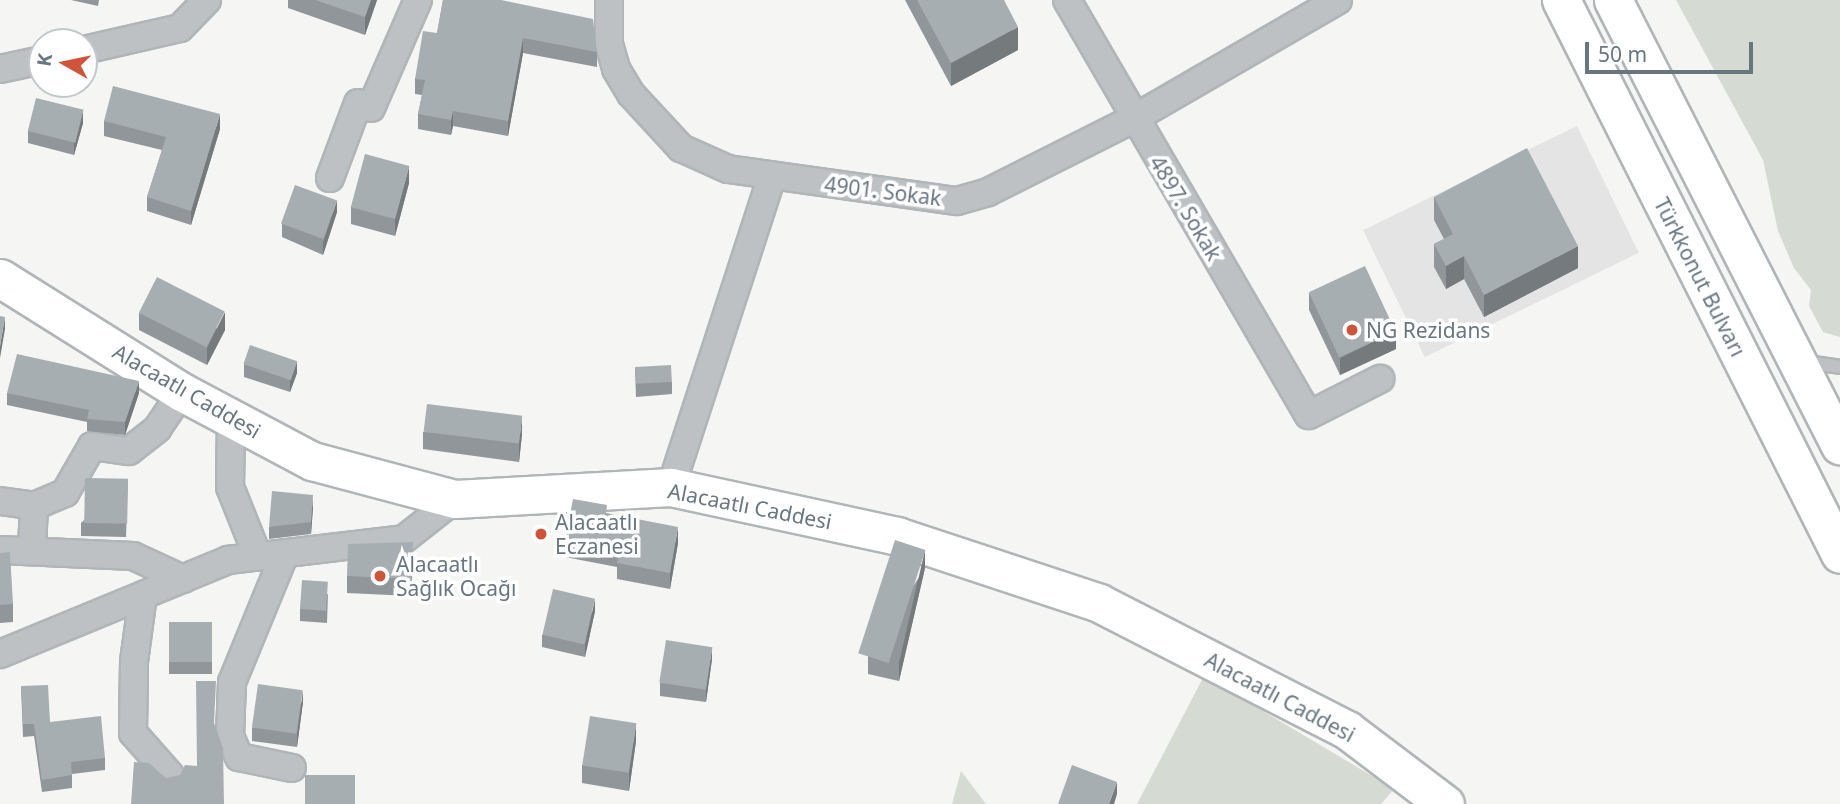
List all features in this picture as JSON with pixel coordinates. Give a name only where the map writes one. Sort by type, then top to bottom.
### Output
[{"type":"street","points":[[179,0],[180,28]]},
{"type":"street","points":[[98,47],[180,28],[207,0]]},
{"type":"street","points":[[330,178],[418,0]]},
{"type":"street","name":"4901. Sokak","points":[[609,0],[609,44],[616,69],[631,94],[681,148],[729,169],[957,201],[988,192],[1133,119],[1338,0]]},
{"type":"street","name":"4897. Sokak","points":[[1067,0],[1133,119],[1309,415],[1380,379]]},
{"type":"street","name":"Türkkonut Bulvarı","points":[[1561,0],[1840,554]]},
{"type":"street","points":[[1614,0],[1840,445]]},
{"type":"street","points":[[0,69],[28,63]]},
{"type":"street","points":[[671,487],[772,176]]},
{"type":"street","name":"Alacaatlı Caddesi","points":[[0,278],[182,392],[312,461],[455,499],[671,487],[897,536],[1099,603],[1347,730],[1445,804]]},
{"type":"street","points":[[0,501],[34,506],[65,494],[92,446],[129,451],[157,429],[182,392]]},
{"type":"street","points":[[231,418],[230,487],[258,557]]},
{"type":"street","points":[[0,654],[228,560],[404,539],[455,499]]},
{"type":"street","points":[[32,549],[34,506]]},
{"type":"street","points":[[0,550],[32,549],[133,556],[183,579]]},
{"type":"street","points":[[285,553],[232,682],[230,736],[239,757],[292,768]]},
{"type":"street","points":[[143,595],[134,662],[132,733],[170,775]]},
{"type":"lane","points":[[1797,361],[1840,367]]},
{"type":"shaded area","points":[[1676,0],[1840,0],[1840,337],[1823,332],[1809,306],[1811,290],[1794,268],[1778,231],[1763,160]]},
{"type":"shaded area","points":[[1577,126],[1639,253],[1425,357],[1363,230]]},
{"type":"shaded area","points":[[1204,676],[1394,789],[1381,804],[1137,804]]},
{"type":"shaded area","points":[[961,771],[986,804],[952,804]]},
{"type":"building","points":[[315,0],[371,0],[365,17]]},
{"type":"building","points":[[443,0],[501,0],[593,19],[597,52],[523,38],[508,121],[453,111],[451,120],[418,114],[425,80],[415,79],[423,31],[437,33]]},
{"type":"building","points":[[917,0],[1004,0],[1018,27],[951,63]]},
{"type":"building","points":[[113,86],[220,114],[191,211],[147,197],[166,137],[104,121]]},
{"type":"building","points":[[36,98],[84,110],[75,143],[28,131]]},
{"type":"building","points":[[1527,148],[1578,246],[1484,295],[1464,256],[1446,266],[1434,244],[1453,234],[1434,197]]},
{"type":"building","points":[[365,154],[409,166],[395,219],[351,207]]},
{"type":"building","points":[[295,185],[337,200],[323,239],[281,224]]},
{"type":"building","name":"NG Rezidans","points":[[1365,266],[1395,331],[1339,357],[1309,292]]},
{"type":"building","points":[[157,277],[225,312],[207,347],[139,313]]},
{"type":"building","points":[[0,316],[5,317],[0,346]]},
{"type":"building","points":[[250,345],[297,361],[291,380],[243,364]]},
{"type":"building","points":[[17,354],[139,381],[125,422],[87,419],[89,410],[7,393]]},
{"type":"building","points":[[671,365],[672,382],[636,384],[635,367]]},
{"type":"building","points":[[427,404],[522,416],[519,443],[424,432]]},
{"type":"building","points":[[85,478],[128,479],[127,524],[84,523]]},
{"type":"building","points":[[272,491],[313,495],[311,522],[269,527]]},
{"type":"building","points":[[573,499],[607,505],[606,513],[678,527],[670,573],[617,563],[620,552],[565,542]]},
{"type":"building","points":[[895,540],[925,550],[889,663],[858,653]]},
{"type":"building","points":[[413,542],[411,579],[347,576],[348,544]]},
{"type":"building","points":[[10,552],[13,604],[0,605],[0,553]]},
{"type":"building","points":[[302,580],[328,582],[326,611],[300,609]]},
{"type":"building","points":[[553,589],[595,599],[584,644],[542,635]]},
{"type":"building","points":[[169,622],[212,622],[212,662],[169,662]]},
{"type":"building","points":[[666,640],[712,647],[706,690],[659,682]]},
{"type":"building","points":[[196,681],[216,681],[214,723],[223,748],[224,804],[131,804],[134,762],[149,763],[166,778],[180,775],[185,765],[197,766]]},
{"type":"building","points":[[258,684],[303,690],[296,734],[252,728]]},
{"type":"building","points":[[48,685],[50,722],[101,716],[105,758],[71,762],[72,775],[42,780],[34,724],[23,724],[21,686]]},
{"type":"building","points":[[590,716],[636,723],[629,773],[582,765]]},
{"type":"building","points":[[1072,765],[1117,782],[1109,804],[1058,804]]},
{"type":"building","points":[[305,775],[355,775],[355,804],[305,804]]},
{"type":"place","name":"NG Rezidans","points":[[1352,330]]},
{"type":"place","name":"Alacaatlı Eczanesi","points":[[541,534]]},
{"type":"place","name":"Alacaatlı Sağlık Ocağı","points":[[380,576]]}]
